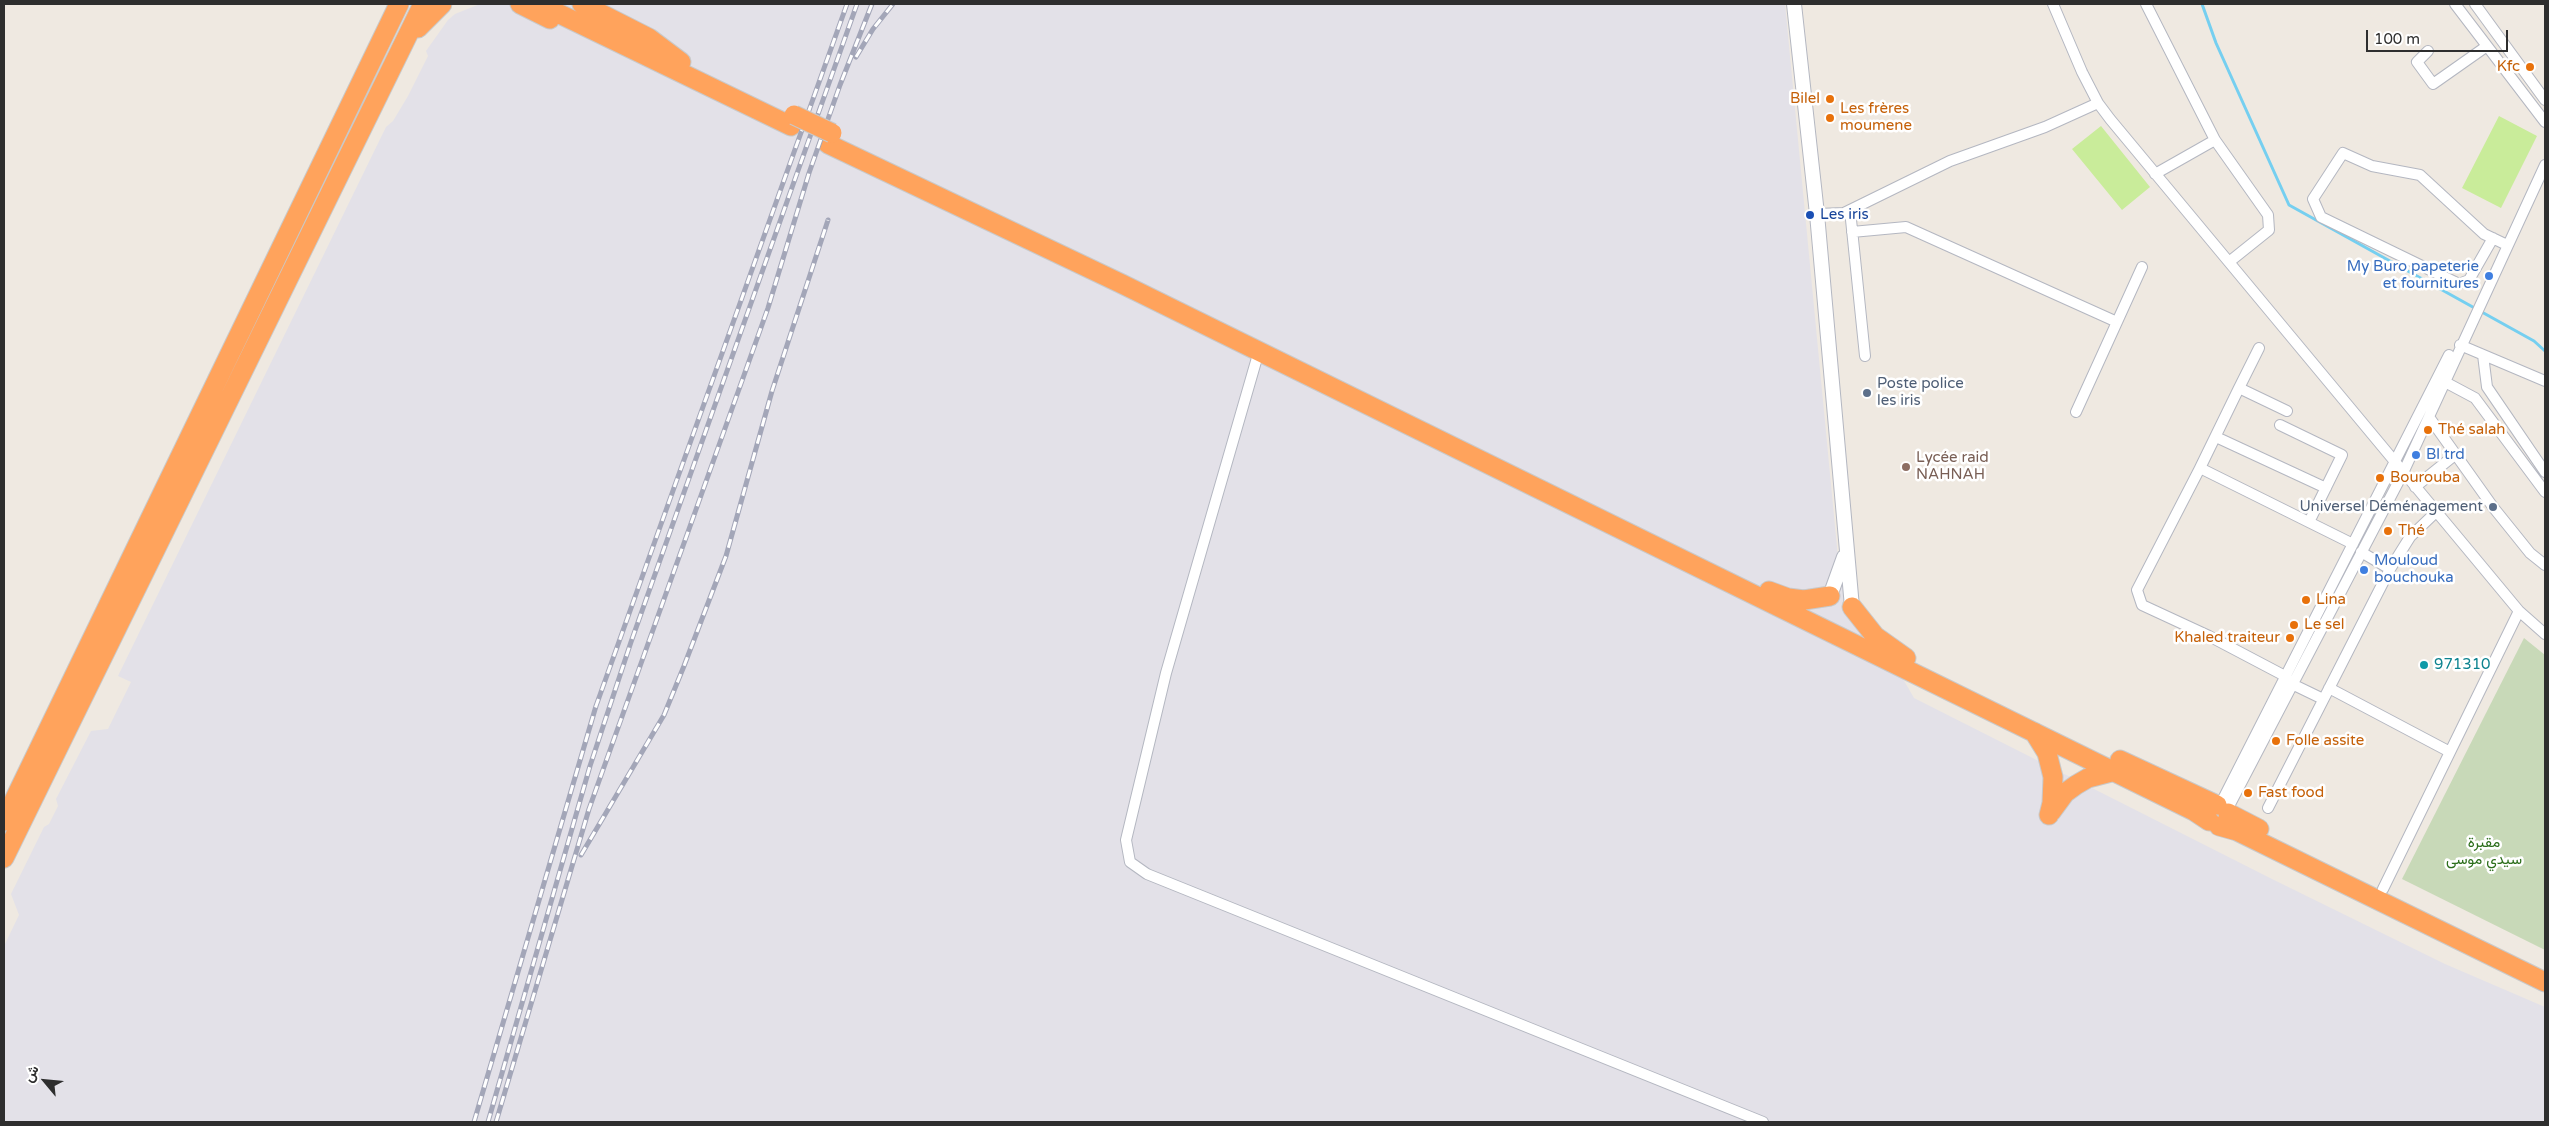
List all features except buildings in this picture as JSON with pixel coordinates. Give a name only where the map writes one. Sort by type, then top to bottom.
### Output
[{"type":"highway","points":[[392,66],[422,23],[442,4]]},
{"type":"highway","points":[[520,4],[632,58],[682,68]]},
{"type":"highway","points":[[539,4],[597,26],[792,120],[2194,811],[2220,813],[2237,831],[2545,982]]},
{"type":"highway","points":[[565,4],[597,26]]},
{"type":"highway","points":[[582,4],[649,38],[682,68]]},
{"type":"highway","points":[[4,821],[398,7],[419,11],[4,858]]},
{"type":"highway","points":[[830,139],[1552,483],[1773,593],[1804,600],[1830,596],[1843,598],[1852,606],[1875,636],[1888,647],[1911,660],[2220,813],[2383,889],[2545,969]]},
{"type":"highway","points":[[1830,596],[1820,604],[1817,610],[1819,622],[1828,631],[1840,631],[1850,625],[1852,606]]},
{"type":"highway","points":[[2033,731],[2047,752],[2053,777],[2054,790],[2049,815],[2065,794],[2076,785],[2088,778],[2115,772]]},
{"type":"street","points":[[1794,4],[1817,214],[1852,606]]},
{"type":"street","points":[[2053,4],[2082,72],[2098,103],[2519,611],[2545,634]]},
{"type":"street","points":[[2146,4],[2215,140],[2268,215],[2269,230],[2229,262]]},
{"type":"street","points":[[2455,4],[2545,122]]},
{"type":"street","points":[[2475,4],[2545,100]]},
{"type":"street","points":[[2428,51],[2417,62],[2433,84],[2487,46]]},
{"type":"street","points":[[1817,214],[1844,213],[1950,161],[2029,133],[2098,103]]},
{"type":"street","points":[[2155,174],[2215,140]]},
{"type":"street","points":[[2493,238],[2470,280],[2459,284],[2321,217],[2314,199],[2343,153],[2372,166],[2420,175],[2484,234],[2493,238],[2507,245]]},
{"type":"street","points":[[2220,813],[2292,684],[2403,472],[2445,382],[2461,342],[2545,165]]},
{"type":"street","points":[[1850,210],[1865,356]]},
{"type":"street","points":[[1852,232],[1906,227],[2117,322]]},
{"type":"street","points":[[2076,412],[2142,267]]},
{"type":"street","points":[[2220,813],[2284,676],[2451,351],[2461,342]]},
{"type":"street","points":[[2461,342],[2483,355],[2545,381]]},
{"type":"street","points":[[2259,348],[2216,437],[2137,590],[2138,598],[2142,605],[2209,636],[2284,676],[2292,684],[2323,699]]},
{"type":"street","points":[[1259,351],[1166,673],[1126,840],[1130,862],[1147,874],[1763,1122]]},
{"type":"street","points":[[2483,355],[2486,387],[2545,472]]},
{"type":"street","points":[[2445,382],[2475,398],[2545,492]]},
{"type":"street","points":[[2239,388],[2287,411]]},
{"type":"street","points":[[2429,417],[2530,553],[2545,565]]},
{"type":"street","points":[[2280,425],[2342,455],[2309,522]]},
{"type":"street","points":[[2216,437],[2326,488]]},
{"type":"street","points":[[2415,487],[2456,454]]},
{"type":"street","points":[[2200,468],[2353,544]]},
{"type":"street","points":[[2268,808],[2390,569],[2410,537],[2436,512]]},
{"type":"street","points":[[1830,596],[1847,547]]},
{"type":"street","points":[[2361,552],[2390,569]]},
{"type":"street","points":[[2383,889],[2519,611]]},
{"type":"street","points":[[2329,688],[2450,752]]},
{"type":"shaded area","points":[[480,4],[1785,4],[1839,568],[1914,698],[2445,964],[2545,1007],[2545,1122],[4,1122],[4,946],[19,915],[11,894],[44,827],[49,824],[58,806],[56,799],[91,731],[108,729],[131,682],[118,676],[386,127],[393,121],[408,96],[428,56],[426,51],[448,20],[455,14]]},
{"type":"green space","points":[[2499,116],[2537,136],[2501,208],[2462,188]]},
{"type":"green space","points":[[2101,126],[2150,187],[2122,210],[2072,149]]},
{"type":"green space","name":"مقبرة سيدي موسى","points":[[2524,638],[2545,655],[2545,950],[2402,879]]},
{"type":"waterway","points":[[2202,4],[2216,43],[2289,205],[2534,341],[2545,351]]},
{"type":"railway","points":[[474,1122],[596,706],[847,4]]},
{"type":"railway","points":[[488,1122],[590,766],[631,642],[857,4]]},
{"type":"railway","points":[[496,1122],[589,809],[768,308],[809,173],[840,85],[872,4]]},
{"type":"railway","points":[[856,57],[873,29],[893,4]]},
{"type":"railway","points":[[581,855],[664,715],[684,666],[726,556],[772,391],[828,220]]},
{"type":"place","name":"Kfc","points":[[2530,67]]},
{"type":"place","name":"Bilel","points":[[1830,99]]},
{"type":"place","name":"Les frères moumene","points":[[1830,118]]},
{"type":"place","name":"Les iris","points":[[1810,215]]},
{"type":"place","name":"My Buro papeterie et fournitures","points":[[2489,276]]},
{"type":"place","name":"Poste police les iris","points":[[1867,393]]},
{"type":"place","name":"Thé salah","points":[[2428,430]]},
{"type":"place","name":"Bl trd","points":[[2416,455]]},
{"type":"place","name":"Lycée raid NAHNAH","points":[[1906,467]]},
{"type":"place","name":"Bourouba","points":[[2380,478]]},
{"type":"place","name":"Universel Déménagement","points":[[2493,507]]},
{"type":"place","name":"Thé","points":[[2388,531]]},
{"type":"place","name":"Mouloud bouchouka","points":[[2364,570]]},
{"type":"place","name":"Lina","points":[[2306,600]]},
{"type":"place","name":"Le sel","points":[[2294,625]]},
{"type":"place","name":"Khaled traiteur","points":[[2290,638]]},
{"type":"place","name":"971310","points":[[2424,665]]},
{"type":"place","name":"Folle assite","points":[[2276,741]]},
{"type":"place","name":"Fast food","points":[[2248,793]]}]
